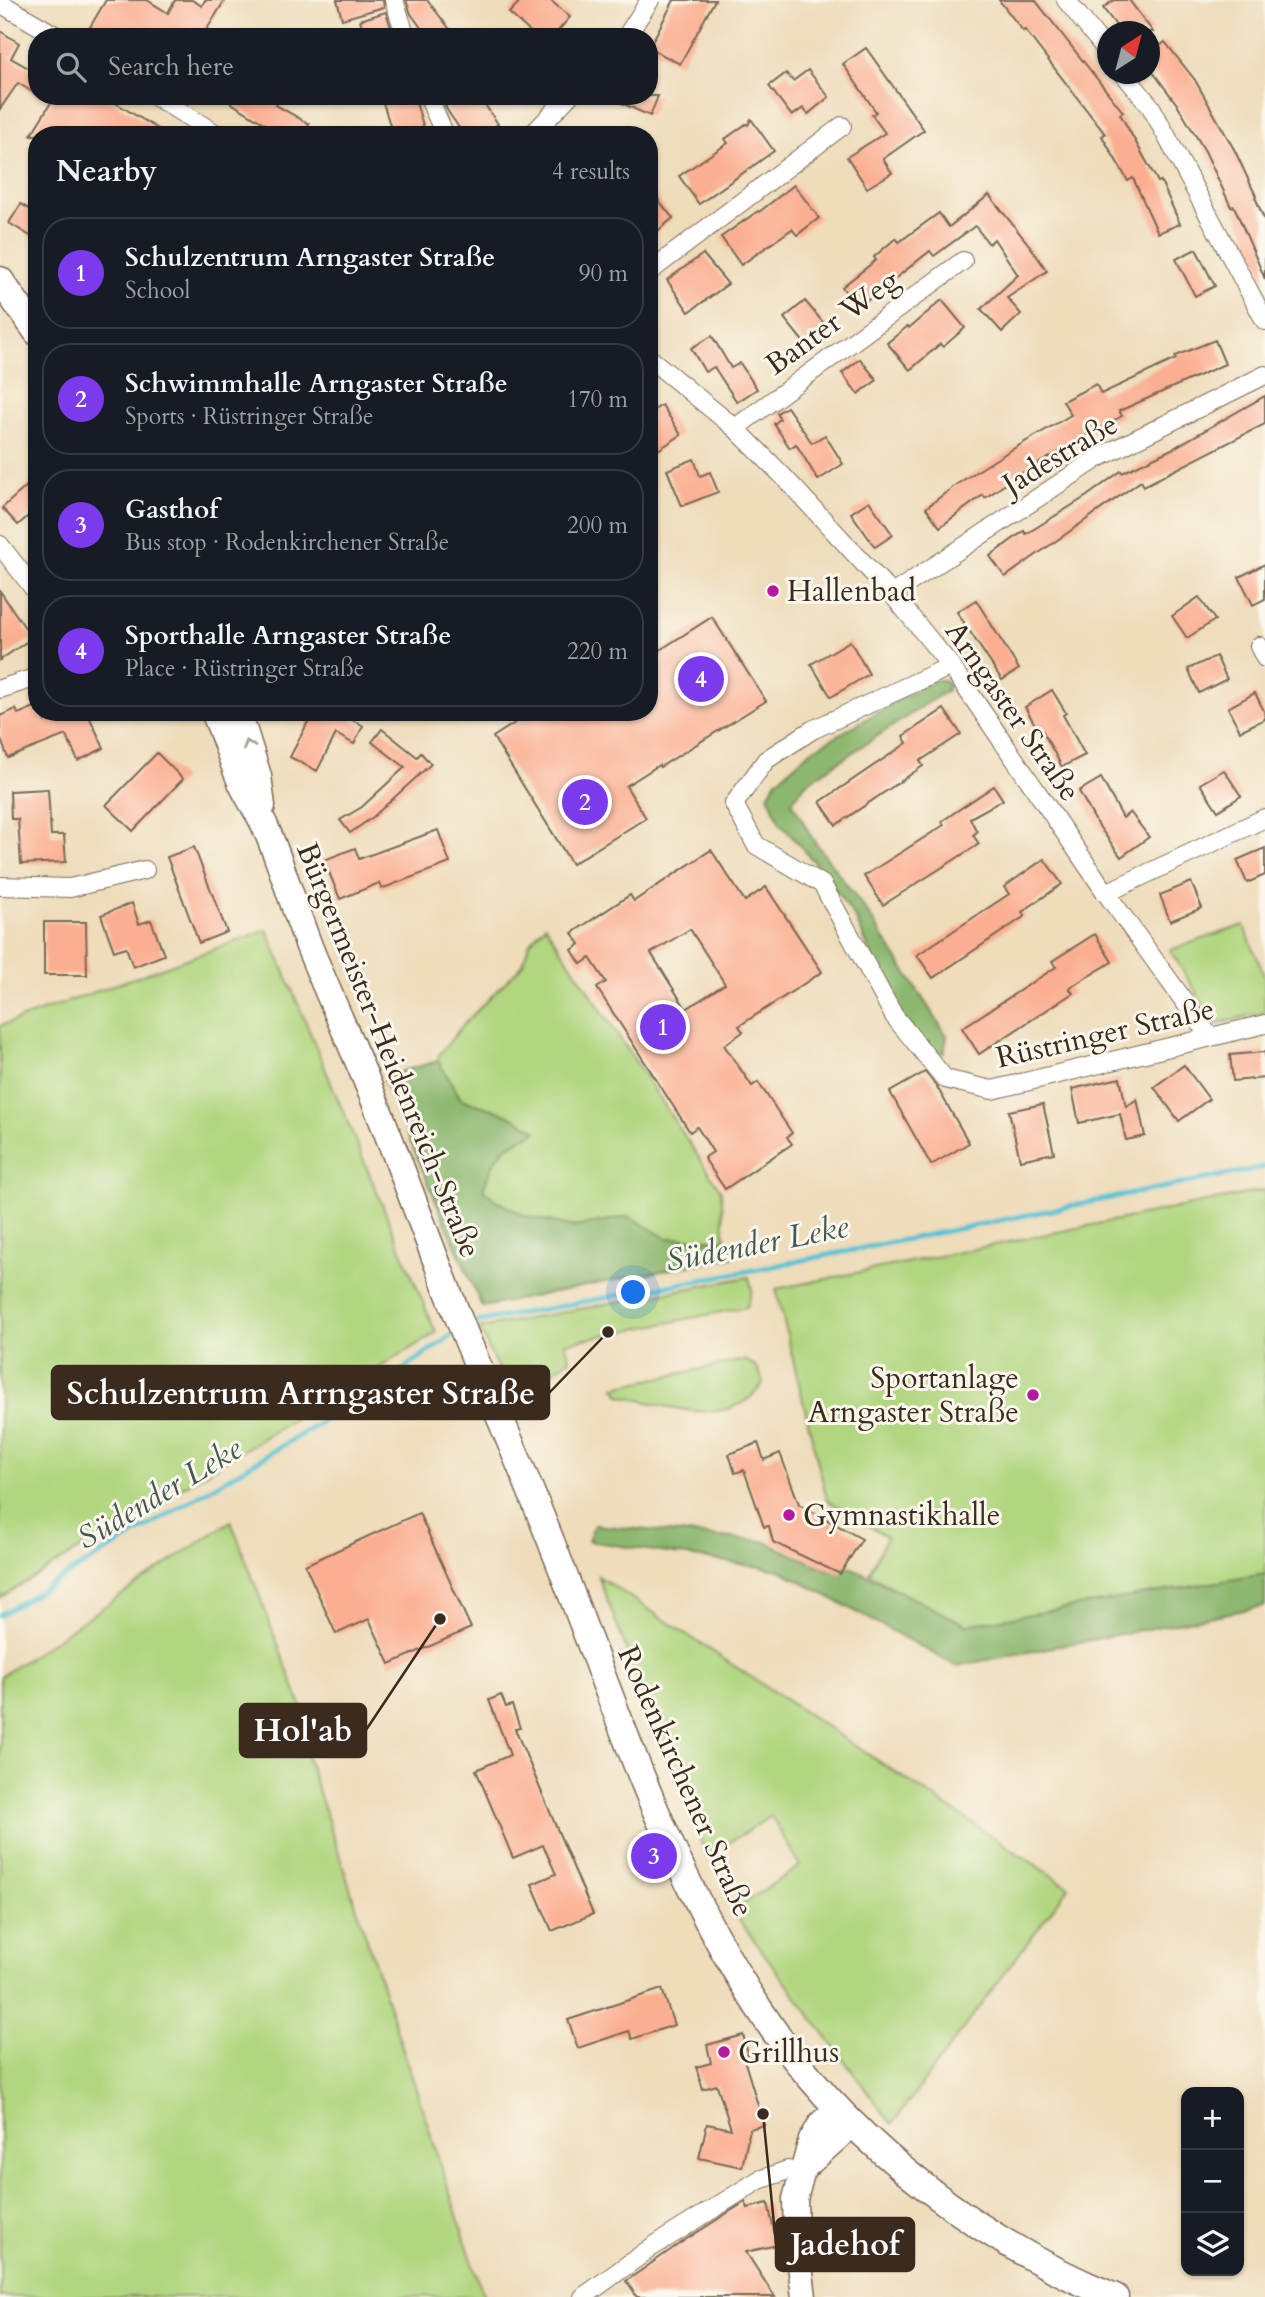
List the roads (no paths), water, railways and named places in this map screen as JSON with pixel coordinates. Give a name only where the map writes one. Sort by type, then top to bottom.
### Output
[{"type":"main road","points":[[0,280],[28,319]]},
{"type":"main road","name":"Bürgermeister-Heidenreich-Straße","points":[[218,721],[242,783],[264,825],[312,954],[365,1078],[451,1298]]},
{"type":"main road","name":"Bürgermeister-Heidenreich-Straße","points":[[241,721],[258,776],[264,825]]},
{"type":"main road","name":"Rodenkirchener Straße","points":[[451,1298],[517,1454],[623,1731],[672,1847],[709,1923],[778,2037],[845,2116],[901,2167],[957,2211],[1004,2243],[1115,2297]]},
{"type":"street","points":[[394,0],[404,28]]},
{"type":"street","points":[[632,28],[650,0]]},
{"type":"street","points":[[1066,0],[1097,38]]},
{"type":"street","points":[[0,3],[43,28]]},
{"type":"street","points":[[1132,84],[1150,107],[1265,321]]},
{"type":"street","points":[[170,105],[204,126]]},
{"type":"street","points":[[432,105],[441,126]]},
{"type":"street","points":[[541,126],[561,105]]},
{"type":"street","points":[[658,265],[842,126]]},
{"type":"street","name":"Banter Weg","points":[[735,428],[963,261]]},
{"type":"street","name":"Arngaster Straße","points":[[658,365],[735,428],[892,594],[951,666],[1105,893],[1210,1037]]},
{"type":"street","name":"Jadestraße","points":[[892,594],[1098,458],[1265,375]]},
{"type":"street","points":[[0,545],[28,581]]},
{"type":"street","name":"Rüstringer Straße","points":[[951,666],[812,730],[766,760],[734,804],[756,845],[822,884],[894,1016],[945,1079],[992,1090],[1265,1024]]},
{"type":"street","points":[[0,689],[28,680]]},
{"type":"street","points":[[1105,893],[1265,818]]},
{"type":"street","points":[[0,886],[70,888],[145,870]]},
{"type":"street","points":[[804,2297],[796,2233],[795,2199],[802,2171],[845,2116]]},
{"type":"street","points":[[583,2297],[652,2247],[759,2180],[788,2171],[802,2171]]},
{"type":"waterway","name":"Südender Leke","points":[[470,1325],[1265,1167]]},
{"type":"waterway","name":"Südender Leke","points":[[0,1615],[362,1398],[455,1333]]},
{"type":"place","name":"Hallenbad","points":[[773,591]]},
{"type":"place","name":"Sporthalle Arngaster Straße","points":[[701,679]]},
{"type":"place","name":"Schwimmhalle Arngaster Straße","points":[[585,802]]},
{"type":"place","name":"Schulzentrum Arngaster Straße","points":[[663,1027]]},
{"type":"place","name":"Schulzentrum Arrngaster Straße","points":[[608,1332]]},
{"type":"place","name":"Sportanlage Arngaster Straße","points":[[1033,1395]]},
{"type":"place","name":"Gymnastikhalle","points":[[789,1515]]},
{"type":"place","name":"Hol'ab","points":[[440,1619]]},
{"type":"place","name":"Gasthof","points":[[654,1856]]},
{"type":"place","name":"Grillhus","points":[[724,2052]]},
{"type":"place","name":"Jadehof","points":[[763,2114]]}]
